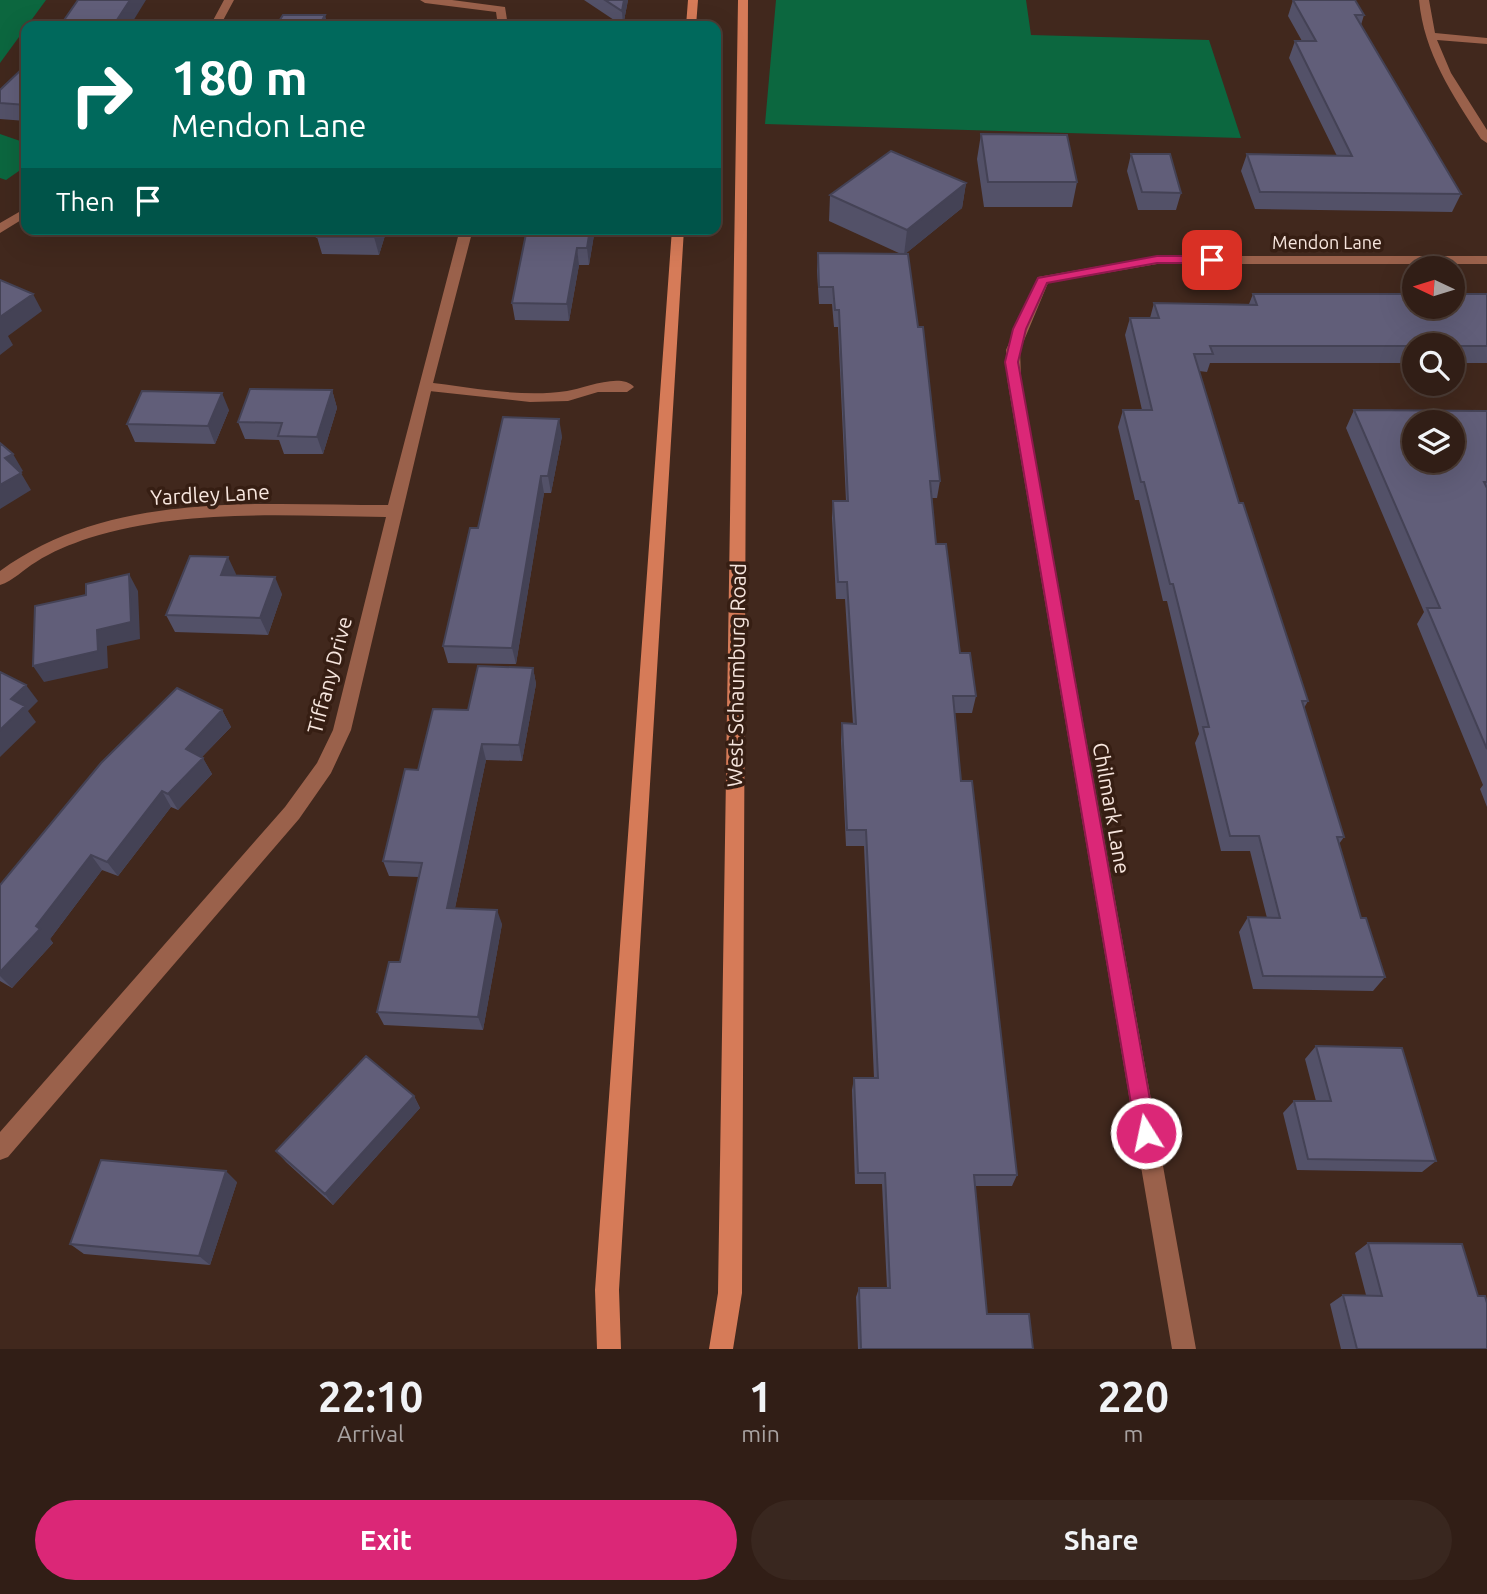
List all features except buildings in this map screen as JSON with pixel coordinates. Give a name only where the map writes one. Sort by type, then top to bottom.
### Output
[{"type":"main road","points":[[691,21],[693,0]]},
{"type":"main road","name":"West Schaumburg Road","points":[[720,1349],[730,1293],[743,0]]},
{"type":"main road","points":[[609,1349],[607,1290],[678,235]]},
{"type":"street","points":[[218,21],[229,0]]},
{"type":"street","points":[[425,0],[501,9],[502,21]]},
{"type":"street","points":[[1424,0],[1429,36],[1451,83],[1487,139]]},
{"type":"street","points":[[1429,36],[1487,41]]},
{"type":"street","points":[[0,229],[21,215]]},
{"type":"street","name":"Tiffany Drive","points":[[0,1149],[292,813],[324,768],[342,730],[425,387],[465,235]]},
{"type":"street","name":"Mendon Lane","points":[[1043,280],[1157,260],[1487,260]]},
{"type":"street","name":"Chilmark Lane","points":[[1043,280],[1013,349],[1014,378],[1184,1349]]},
{"type":"street","points":[[425,387],[530,397],[568,396],[597,387],[627,387]]},
{"type":"street","name":"Yardley Lane","points":[[0,579],[38,552],[93,530],[149,516],[202,512],[394,512]]},
{"type":"green space","points":[[0,0],[46,0],[31,21],[21,21],[21,34],[0,63]]},
{"type":"green space","points":[[776,0],[1026,0],[1031,35],[1209,40],[1241,138],[765,124]]},
{"type":"green space","points":[[0,134],[21,141],[21,170],[6,180],[0,178]]},
{"type":"route","points":[[1146,1133],[1012,362],[1020,329],[1043,280],[1084,274],[1116,265],[1157,260],[1212,260]]}]
